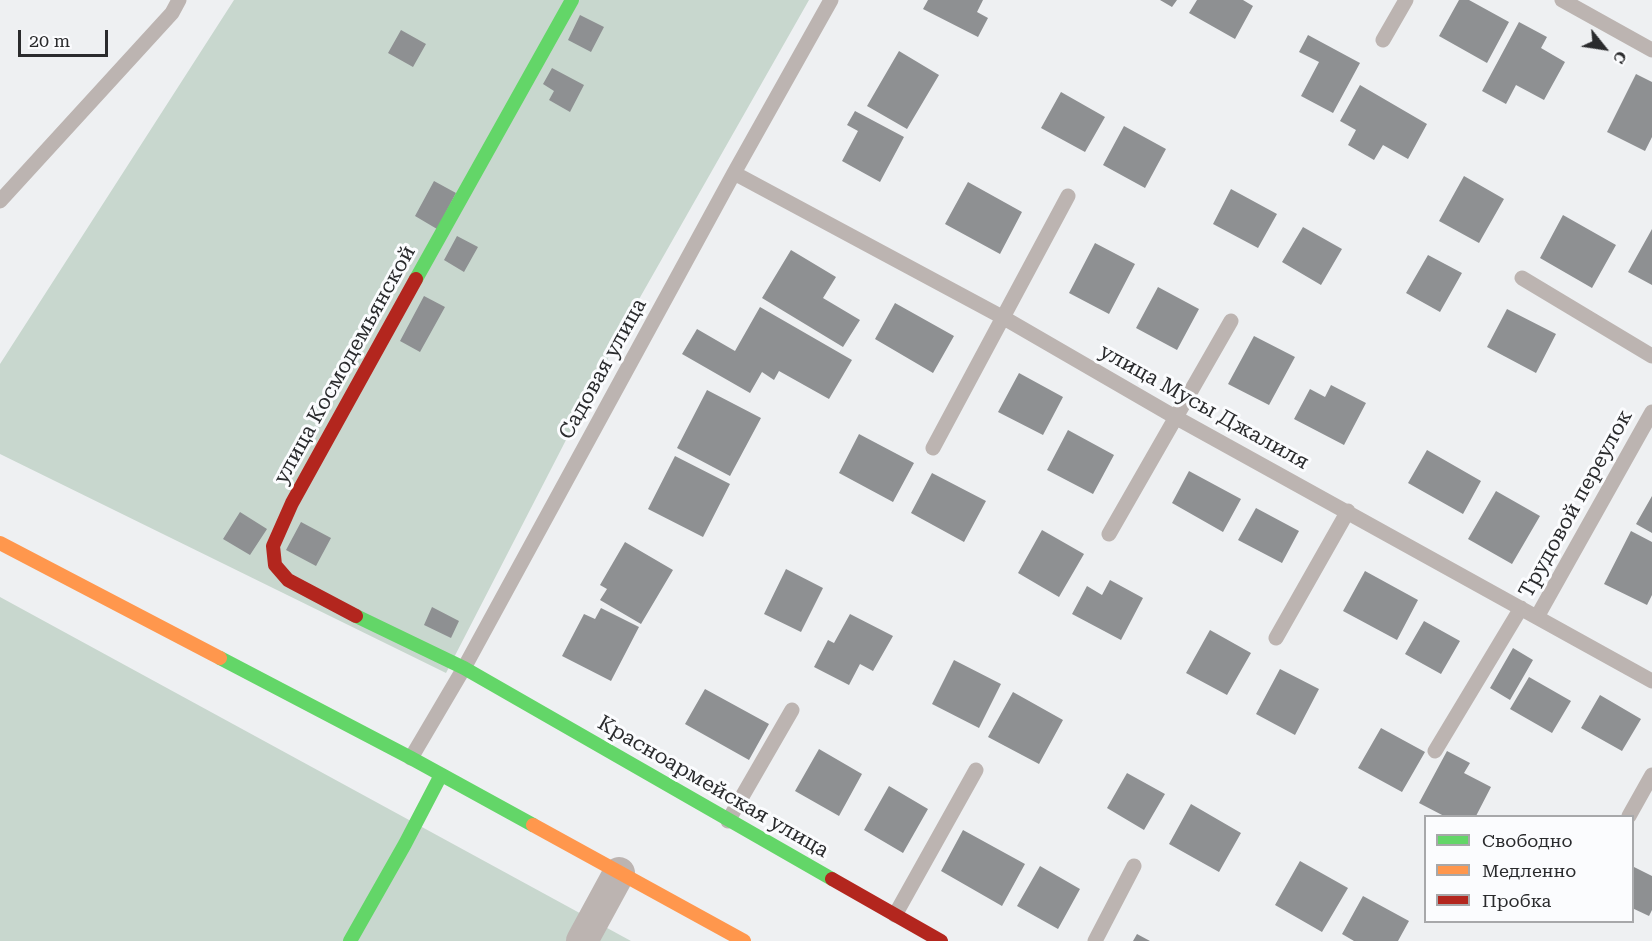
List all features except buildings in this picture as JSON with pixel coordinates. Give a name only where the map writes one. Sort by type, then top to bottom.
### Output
[{"type":"street","name":"улица Космодемьянской","points":[[464,668],[327,602],[288,580],[275,565],[273,546],[292,503],[344,406],[572,0]]},
{"type":"street","points":[[0,543],[411,758],[744,941]]},
{"type":"street","name":"Красноармейская улица","points":[[464,668],[941,941]]},
{"type":"street","points":[[350,941],[441,775]]},
{"type":"street","points":[[582,941],[619,873]]},
{"type":"lane","points":[[0,201],[172,13],[179,0]]},
{"type":"lane","name":"Садовая улица","points":[[411,758],[464,668],[831,0]]},
{"type":"lane","points":[[1383,40],[1406,0]]},
{"type":"lane","points":[[1562,0],[1652,50]]},
{"type":"lane","name":"улица Мусы Джалиля","points":[[734,173],[1004,318],[1175,417],[1652,681]]},
{"type":"lane","points":[[933,448],[1068,196]]},
{"type":"lane","points":[[1522,278],[1652,356]]},
{"type":"lane","points":[[1109,534],[1231,321]]},
{"type":"lane","name":"Трудовой переулок","points":[[1537,617],[1652,412]]},
{"type":"lane","points":[[1276,638],[1348,512]]},
{"type":"lane","points":[[1434,751],[1521,608]]},
{"type":"lane","points":[[728,821],[792,710]]},
{"type":"lane","points":[[895,915],[976,770]]},
{"type":"lane","points":[[1630,815],[1652,775]]},
{"type":"lane","points":[[1095,941],[1134,866]]},
{"type":"shaded area","points":[[234,0],[809,0],[634,308],[446,673],[0,454],[0,364]]},
{"type":"shaded area","points":[[0,597],[631,941],[0,941]]},
{"type":"traffic: fast","points":[[416,279],[572,0]]},
{"type":"traffic: fast","points":[[356,616],[464,668],[832,879]]},
{"type":"traffic: fast","points":[[220,658],[533,825]]},
{"type":"traffic: fast","points":[[350,941],[441,775]]},
{"type":"traffic: slow","points":[[0,543],[220,658]]},
{"type":"traffic: slow","points":[[533,825],[744,941]]},
{"type":"traffic: jam","points":[[356,616],[288,580],[275,565],[273,546],[292,503],[416,279]]},
{"type":"traffic: jam","points":[[832,879],[941,941]]}]
